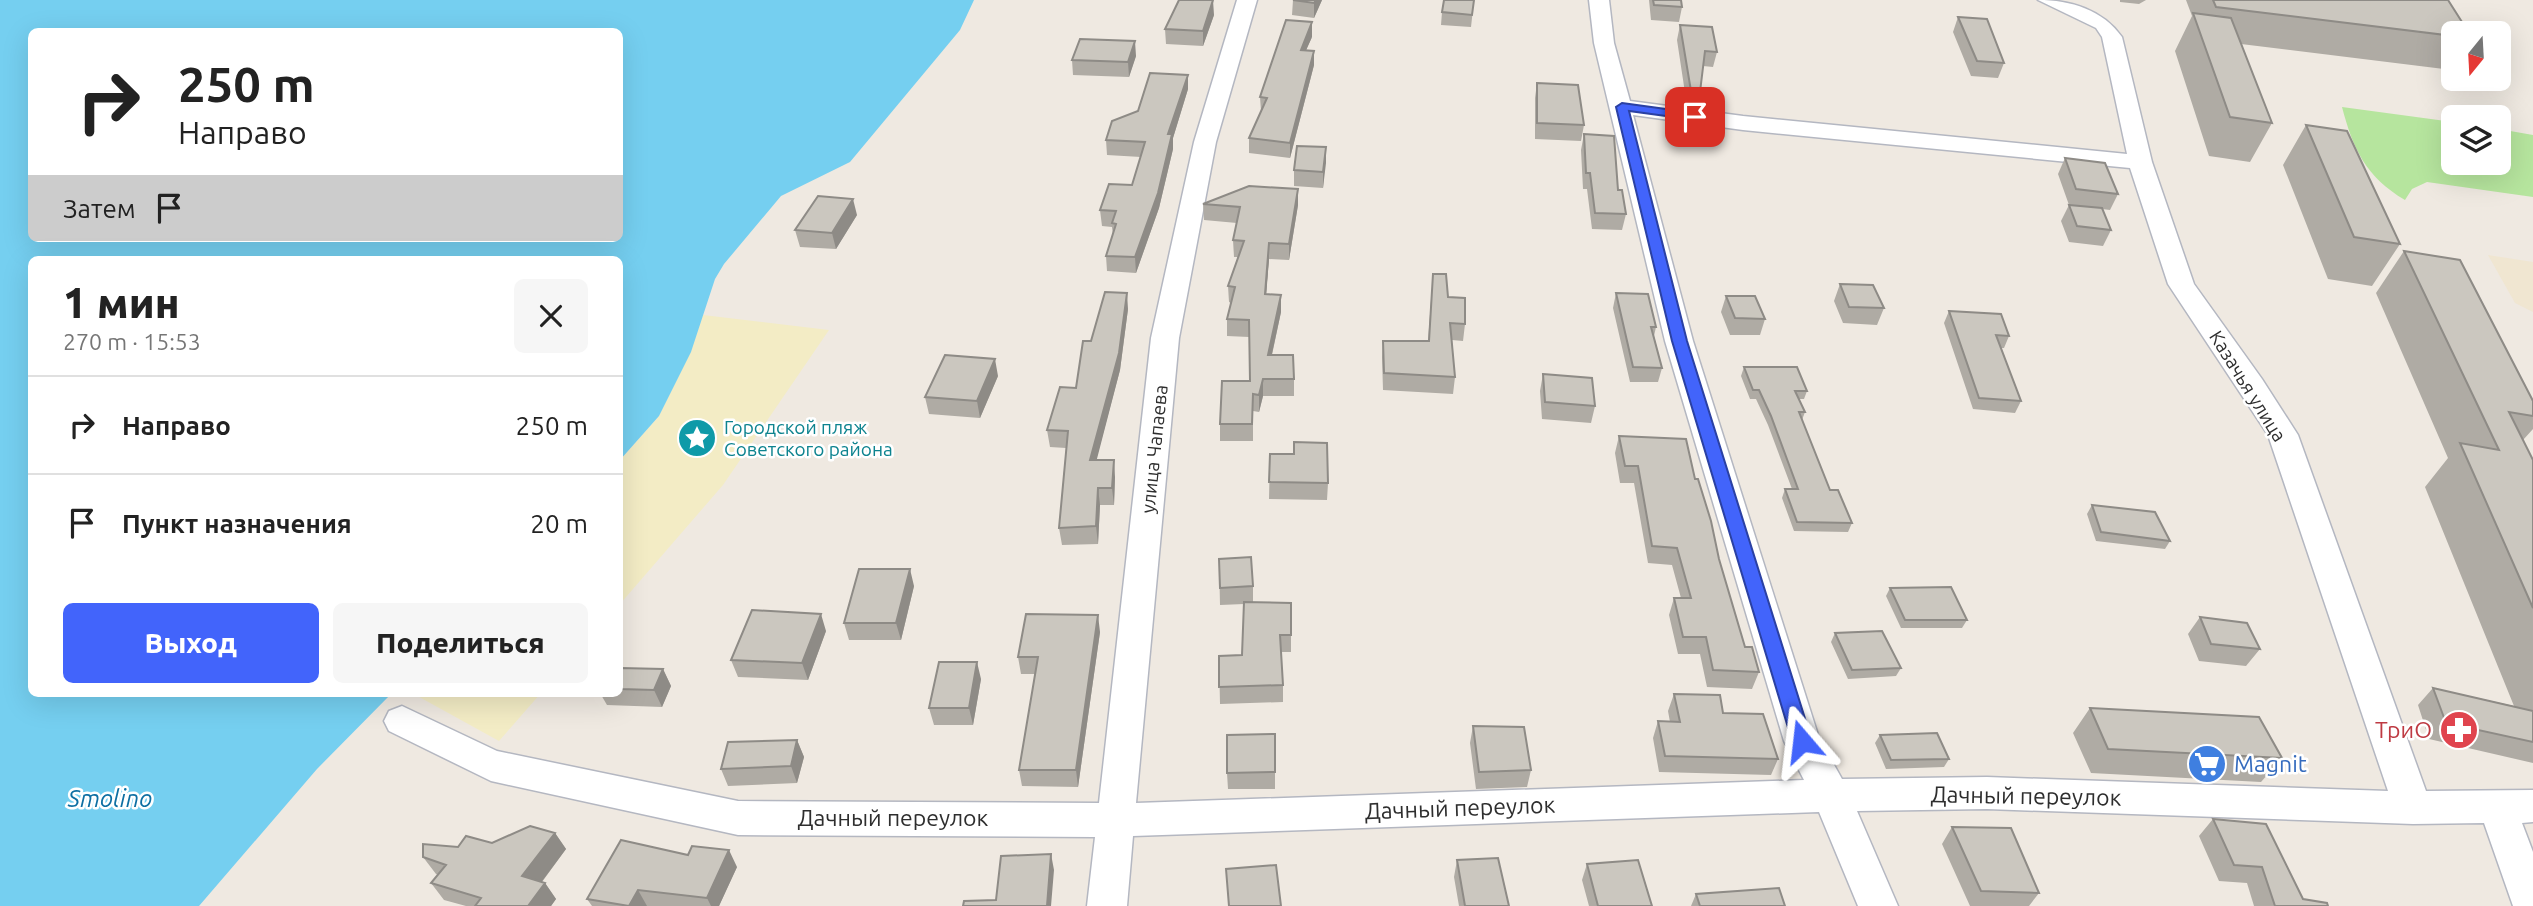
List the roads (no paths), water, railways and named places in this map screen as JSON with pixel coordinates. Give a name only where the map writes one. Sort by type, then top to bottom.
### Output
[{"type":"street","name":"улица Чапаева","points":[[1107,906],[1118,820],[1165,338],[1205,142],[1247,0]]},
{"type":"street","points":[[1599,0],[1604,43],[1684,354],[1802,741],[1831,795],[1878,906]]},
{"type":"street","name":"Казачья улица","points":[[2048,0],[2103,24],[2112,37],[2140,162],[2181,284],[2283,435],[2413,808]]},
{"type":"street","points":[[1622,107],[1743,123],[2140,162]]},
{"type":"street","name":"Дачный переулок","points":[[402,721],[491,765],[738,818],[1118,820],[1831,795],[1987,793],[2413,808],[2515,807]]},
{"type":"street","points":[[2515,807],[2533,906]]},
{"type":"water","name":"Smolino","points":[[0,0],[974,0],[960,30],[850,162],[781,196],[724,264],[715,279],[691,352],[659,416],[623,457],[623,256],[28,256],[28,697],[388,697],[317,769],[199,906],[0,906]]},
{"type":"place","name":"Городской пляж Советского района","points":[[697,438]]},
{"type":"place","name":"ТриО","points":[[2459,730]]},
{"type":"place","name":"Magnit","points":[[2207,764]]}]
